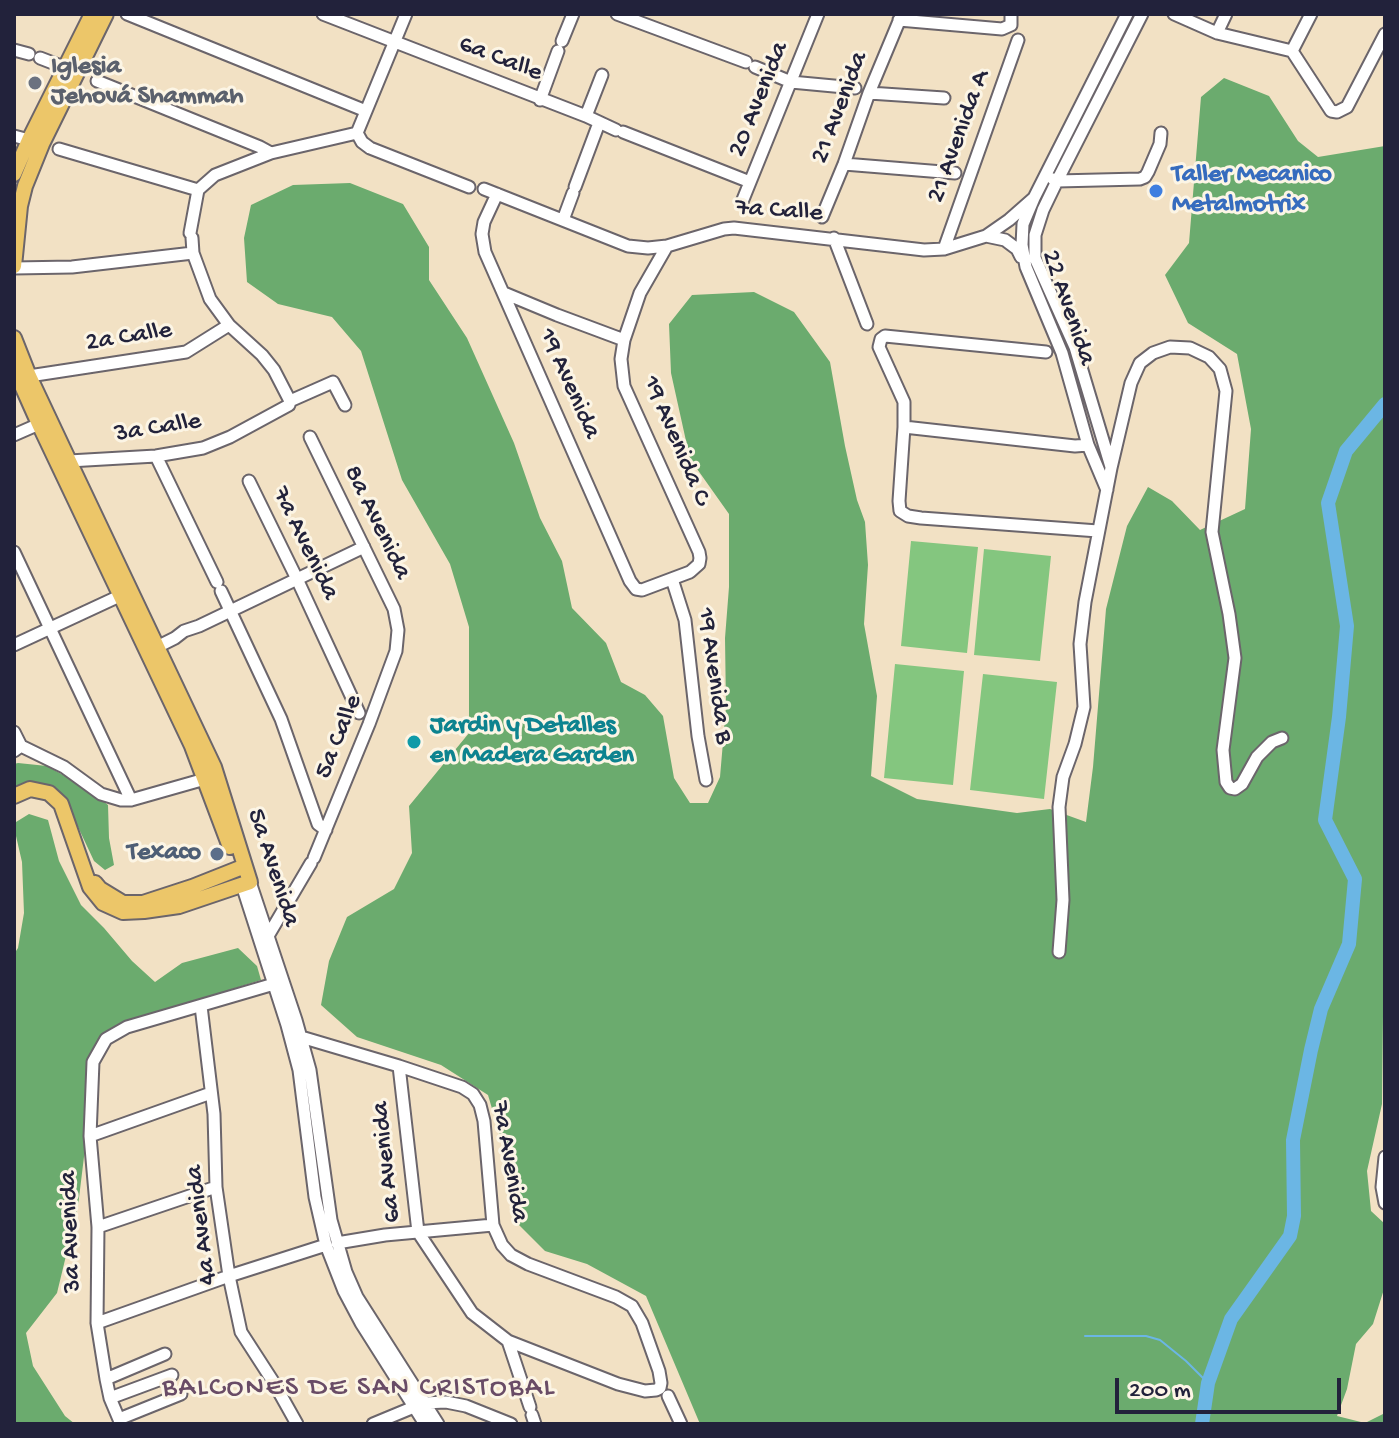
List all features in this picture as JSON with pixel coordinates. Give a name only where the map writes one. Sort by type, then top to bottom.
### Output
[{"type":"main road","points":[[14,174],[21,138],[66,68],[92,14]]},
{"type":"main road","points":[[14,267],[25,186],[42,144],[106,14]]},
{"type":"main road","name":"5a Avenida","points":[[14,338],[44,422],[69,461],[242,868]]},
{"type":"main road","name":"5a Avenida","points":[[14,368],[44,422],[126,593],[157,647],[214,767],[246,883]]},
{"type":"main road","points":[[14,796],[30,789],[49,793],[61,804],[90,887],[103,903],[123,912],[179,906],[246,883]]},
{"type":"main road","points":[[79,859],[100,889],[123,903],[143,903],[242,868]]},
{"type":"street","points":[[127,14],[366,111]]},
{"type":"street","name":"6a Calle","points":[[323,14],[750,182]]},
{"type":"street","points":[[357,133],[406,14]]},
{"type":"street","points":[[540,100],[573,14]]},
{"type":"street","points":[[617,14],[641,18],[791,82],[855,88]]},
{"type":"street","name":"20 Avenida","points":[[742,202],[818,14]]},
{"type":"street","name":"22 Avenida","points":[[1111,468],[1075,347],[1035,258],[1035,235],[1051,179],[1127,14]]},
{"type":"street","name":"22 Avenida","points":[[1107,491],[1088,445],[1062,353],[1026,267],[1022,245],[1023,224],[1034,198],[1051,179],[1142,14]]},
{"type":"street","points":[[1174,14],[1217,33],[1292,51],[1331,111],[1340,112],[1347,107],[1385,34]]},
{"type":"street","points":[[1217,33],[1226,14]]},
{"type":"street","points":[[1292,51],[1311,14]]},
{"type":"street","points":[[900,17],[1002,29],[1010,20]]},
{"type":"street","name":"21 Avenida","points":[[822,217],[900,17]]},
{"type":"street","name":"21 Avenida A","points":[[944,249],[1018,40]]},
{"type":"street","points":[[14,50],[66,68]]},
{"type":"street","points":[[586,116],[602,75]]},
{"type":"street","points":[[97,81],[271,153]]},
{"type":"street","points":[[869,93],[944,98]]},
{"type":"street","points":[[563,220],[599,123]]},
{"type":"street","points":[[290,401],[274,370],[229,325],[210,299],[193,253],[191,236],[198,190],[215,175],[271,153],[357,133]]},
{"type":"street","points":[[357,133],[370,148],[469,187]]},
{"type":"street","points":[[1051,179],[1145,177],[1160,144],[1161,133]]},
{"type":"street","points":[[59,149],[198,190]]},
{"type":"street","points":[[844,164],[955,173]]},
{"type":"street","name":"7a Calle","points":[[484,189],[628,246],[648,248],[734,228],[924,250],[944,249],[986,236],[1034,198]]},
{"type":"street","name":"19 Avenida","points":[[497,194],[484,222],[485,252],[626,573],[636,589],[642,590],[672,579]]},
{"type":"street","points":[[986,236],[1005,240],[1017,249],[1026,267]]},
{"type":"street","points":[[834,238],[867,324]]},
{"type":"street","name":"19 Avenida C","points":[[667,246],[640,293],[621,359],[624,386],[699,552],[699,564],[690,572],[672,579]]},
{"type":"street","points":[[14,267],[72,267],[193,253]]},
{"type":"street","points":[[504,293],[624,340]]},
{"type":"street","name":"2a Calle","points":[[29,376],[186,352],[229,325]]},
{"type":"street","points":[[1046,352],[885,336],[879,340],[879,347],[904,402],[900,511],[921,518],[1098,531]]},
{"type":"street","points":[[1062,353],[1075,347]]},
{"type":"street","points":[[1059,952],[1063,900],[1059,807],[1063,777],[1084,707],[1080,644],[1098,531],[1131,383],[1140,363],[1153,353],[1170,347],[1190,348],[1209,357],[1220,369],[1226,391],[1212,532],[1235,658],[1223,750],[1227,785],[1235,789],[1242,784],[1257,757],[1272,742],[1282,738]]},
{"type":"street","name":"3a Calle","points":[[69,461],[156,456],[203,448],[230,437],[289,405],[290,401],[333,382],[345,405]]},
{"type":"street","points":[[14,435],[44,422]]},
{"type":"street","points":[[904,427],[1088,445]]},
{"type":"street","name":"8a Avenida","points":[[310,437],[394,609],[398,630]]},
{"type":"street","points":[[156,456],[281,719],[318,824],[326,830]]},
{"type":"street","name":"7a Avenida","points":[[249,481],[359,713]]},
{"type":"street","points":[[157,647],[195,632],[199,626],[364,547]]},
{"type":"street","points":[[14,552],[131,800]]},
{"type":"street","name":"19 Avenida B","points":[[672,579],[685,620],[706,780]]},
{"type":"street","points":[[14,645],[126,593]]},
{"type":"street","name":"5a Calle","points":[[268,936],[326,830],[396,651],[398,630]]},
{"type":"street","points":[[14,732],[17,748],[64,767],[101,794],[121,800],[131,800],[205,779]]},
{"type":"street","name":"5a Avenida","points":[[246,883],[268,936],[301,1037],[326,1191],[331,1244],[348,1289],[419,1405],[438,1424]]},
{"type":"street","name":"5a Avenida","points":[[246,883],[274,984],[306,1079]]},
{"type":"street","points":[[201,1006],[274,984]]},
{"type":"street","name":"3a Avenida","points":[[120,1421],[110,1398],[97,1323],[98,1227],[90,1136],[93,1062],[106,1039],[127,1027],[201,1006]]},
{"type":"street","name":"4a Avenida","points":[[201,1006],[216,1149],[216,1187],[241,1332],[297,1424]]},
{"type":"street","points":[[301,1037],[399,1066]]},
{"type":"street","name":"7a Avenida","points":[[399,1066],[462,1087],[473,1094],[484,1121],[493,1225],[502,1245],[511,1255],[528,1264],[632,1306],[642,1323],[664,1392],[681,1424]]},
{"type":"street","name":"6a Avenida","points":[[399,1066],[418,1232],[472,1313],[508,1341],[618,1384],[664,1392]]},
{"type":"street","points":[[90,1136],[211,1093]]},
{"type":"street","points":[[1385,1157],[1382,1187],[1385,1203]]},
{"type":"street","points":[[98,1227],[216,1187]]},
{"type":"street","points":[[97,1323],[331,1244],[493,1225]]},
{"type":"street","points":[[508,1341],[532,1415]]},
{"type":"street","points":[[106,1379],[165,1354]]},
{"type":"street","points":[[110,1398],[172,1375]]},
{"type":"street","points":[[120,1421],[181,1394]]},
{"type":"street","points":[[373,1424],[419,1405],[446,1402],[466,1406],[511,1424]]},
{"type":"street","name":"5a Avenida","points":[[419,1405],[425,1424]]},
{"type":"green space","points":[[1224,78],[1269,96],[1298,141],[1318,157],[1385,146],[1385,1007],[1382,1104],[1367,1171],[1371,1211],[1385,1224],[1385,1286],[1373,1324],[1356,1344],[1347,1389],[1337,1416],[1365,1423],[1385,1413],[1385,1424],[700,1424],[646,1296],[587,1264],[545,1251],[516,1222],[508,1163],[488,1095],[441,1065],[357,1037],[321,1005],[329,961],[347,917],[394,889],[412,853],[409,806],[469,733],[469,627],[450,564],[402,480],[361,351],[332,317],[278,304],[247,282],[244,238],[251,205],[293,185],[350,183],[403,204],[429,247],[429,280],[467,338],[514,443],[540,518],[562,561],[572,608],[606,643],[621,682],[645,695],[663,716],[674,778],[690,803],[708,803],[720,777],[726,707],[729,514],[690,459],[671,373],[669,324],[692,295],[754,292],[794,312],[830,362],[845,446],[865,522],[868,565],[864,624],[877,696],[871,776],[917,799],[1017,813],[1050,809],[1086,822],[1106,609],[1127,526],[1148,487],[1172,501],[1200,530],[1245,509],[1251,429],[1237,354],[1188,323],[1165,275],[1189,243],[1201,97]]},
{"type":"green space","points":[[911,541],[978,547],[967,653],[901,646]]},
{"type":"green space","points":[[984,549],[1051,556],[1040,661],[974,655]]},
{"type":"green space","points":[[895,664],[964,671],[953,785],[884,778]]},
{"type":"green space","points":[[983,674],[1057,682],[1044,799],[970,790]]},
{"type":"green space","points":[[14,764],[47,766],[86,788],[108,805],[114,865],[105,870],[94,861],[71,812],[31,783],[14,788]]},
{"type":"green space","points":[[29,814],[48,820],[59,861],[81,905],[155,982],[182,963],[238,948],[257,966],[261,980],[136,1019],[98,1042],[78,1206],[57,1293],[26,1333],[33,1366],[65,1416],[75,1424],[14,1424],[14,954],[18,948],[24,913],[22,862],[16,822]]},
{"type":"waterway","points":[[1202,1424],[1208,1383],[1231,1319],[1290,1236],[1294,1216],[1293,1140],[1311,1050],[1321,1009],[1349,944],[1355,879],[1325,820],[1347,626],[1328,503],[1346,451],[1385,404]]},
{"type":"waterway","points":[[1085,1336],[1146,1336],[1160,1340],[1208,1383]]},
{"type":"place","name":"Iglesia Jehová Shammah","points":[[35,83]]},
{"type":"place","name":"Taller Mecanico Metalmotrix","points":[[1156,191]]},
{"type":"place","name":"Jardin y Detalles en Madera Garden","points":[[414,742]]},
{"type":"place","name":"Texaco","points":[[217,854]]},
{"type":"district","name":"BALCONES DE SAN CRISTOBAL","points":[[359,1390]]}]
